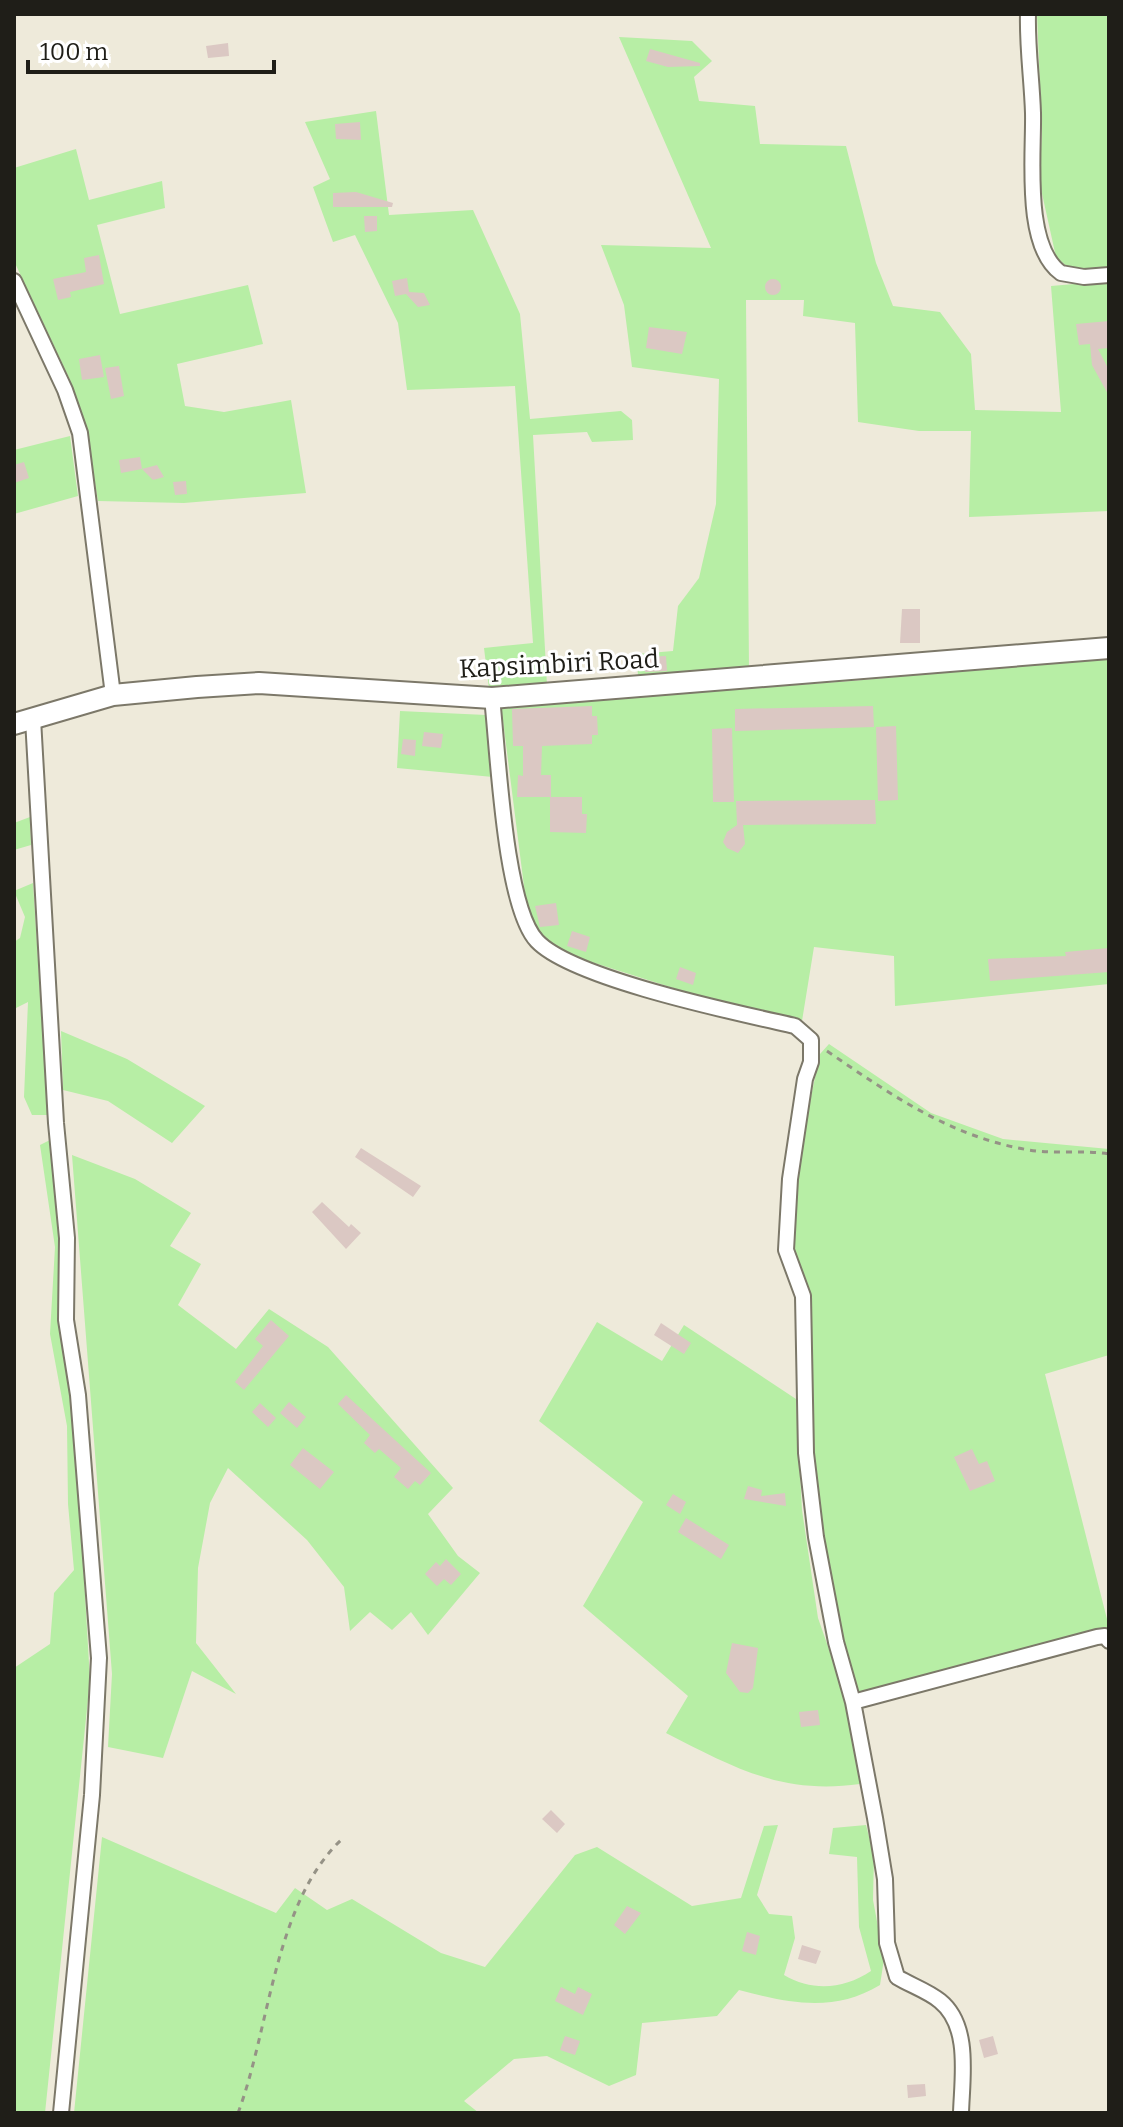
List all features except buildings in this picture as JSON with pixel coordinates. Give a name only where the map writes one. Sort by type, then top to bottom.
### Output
[{"type":"street","points":[[1028,14],[1033,118],[1030,166],[1033,204],[1045,252],[1061,273],[1084,277],[1109,275]]},
{"type":"street","points":[[14,281],[65,390],[80,433],[113,695]]},
{"type":"street","name":"Kapsimbiri Road","points":[[23,722],[113,695],[259,683],[492,698],[1109,648]]},
{"type":"street","points":[[492,698],[514,884],[535,939],[576,967],[795,1026],[811,1040],[811,1062],[805,1079],[790,1179],[786,1250],[800,1278],[803,1296],[806,1453],[816,1537],[836,1642],[853,1702],[885,1879],[887,1943],[897,1977],[940,2000],[956,2022],[962,2055],[961,2113]]},
{"type":"street","points":[[23,722],[67,1238],[66,1320],[78,1395],[99,1658],[92,1795],[61,2113]]},
{"type":"street","points":[[853,1702],[1097,1637],[1105,1636],[1109,1641]]},
{"type":"path","points":[[811,1040],[925,1117],[959,1131],[1032,1150],[1109,1154]]},
{"type":"path","points":[[238,2113],[269,2010],[288,1928],[304,1889],[324,1856],[341,1840]]},
{"type":"green space","points":[[1037,14],[1109,14],[1109,269],[1071,270],[1056,257],[1039,180],[1042,134]]},
{"type":"green space","points":[[619,37],[692,41],[712,61],[694,77],[699,101],[755,106],[760,144],[846,146],[876,263],[893,306],[940,312],[971,354],[975,410],[1061,412],[1051,286],[1109,281],[1109,511],[969,517],[971,431],[919,431],[858,422],[855,323],[803,316],[804,300],[746,300],[749,670],[638,677],[637,654],[673,651],[678,606],[699,578],[716,504],[719,379],[632,367],[624,305],[601,245],[711,248]]},
{"type":"green space","points":[[376,111],[389,215],[473,210],[520,314],[530,419],[621,411],[632,420],[633,440],[592,442],[587,432],[533,435],[547,685],[489,689],[484,648],[533,643],[515,386],[407,390],[398,323],[355,235],[333,242],[313,187],[330,179],[305,122]]},
{"type":"green space","points":[[76,149],[89,200],[162,181],[165,208],[97,225],[120,314],[248,285],[263,344],[177,364],[185,406],[224,412],[291,400],[306,493],[184,503],[98,501],[85,423],[70,380],[14,261],[14,168]]},
{"type":"green space","points":[[70,436],[78,496],[14,514],[14,450]]},
{"type":"green space","points":[[1109,657],[1109,984],[895,1006],[894,956],[814,947],[802,1021],[714,1001],[585,960],[550,944],[534,928],[526,902],[501,705],[852,681]]},
{"type":"green space","points":[[400,711],[486,715],[493,777],[397,768]]},
{"type":"green space","points":[[30,817],[31,845],[14,850],[14,823]]},
{"type":"green space","points":[[33,883],[48,1115],[32,1115],[24,1097],[28,1002],[14,1009],[14,942],[20,938],[25,917],[14,891]]},
{"type":"green space","points":[[61,1031],[127,1059],[205,1106],[172,1143],[108,1101],[63,1090]]},
{"type":"green space","points":[[829,1044],[931,1113],[1003,1139],[1109,1149],[1109,1355],[1045,1374],[1109,1627],[858,1693],[841,1635],[816,1492],[808,1285],[792,1246],[800,1149],[820,1054]]},
{"type":"green space","points":[[50,1140],[63,1238],[60,1328],[73,1390],[90,1680],[45,2113],[14,2113],[14,1668],[50,1644],[54,1593],[74,1570],[68,1504],[67,1426],[50,1334],[55,1247],[40,1145]]},
{"type":"green space","points":[[72,1155],[135,1179],[191,1213],[170,1246],[201,1264],[178,1305],[236,1349],[269,1309],[328,1347],[453,1488],[428,1514],[458,1556],[480,1573],[428,1635],[411,1612],[392,1630],[370,1612],[350,1631],[344,1587],[307,1540],[228,1468],[210,1503],[198,1568],[196,1643],[236,1694],[192,1671],[163,1758],[108,1747],[112,1674]]},
{"type":"green space","points":[[597,1322],[662,1361],[684,1325],[796,1399],[802,1510],[818,1618],[845,1695],[860,1784],[832,1786],[782,1782],[736,1767],[666,1733],[688,1696],[583,1606],[643,1502],[539,1421]]},
{"type":"green space","points":[[778,1825],[757,1895],[769,1914],[792,1916],[795,1938],[784,1975],[806,1984],[828,1986],[850,1982],[871,1971],[859,1927],[857,1857],[829,1854],[833,1828],[866,1825],[874,1856],[873,1900],[884,1959],[880,1985],[846,1999],[811,2003],[739,1990],[717,2016],[642,2023],[636,2075],[609,2086],[547,2056],[514,2059],[464,2101],[479,2113],[74,2113],[102,1837],[276,1913],[295,1888],[327,1910],[352,1899],[441,1953],[485,1967],[575,1855],[597,1847],[692,1906],[741,1898],[764,1826]]}]
